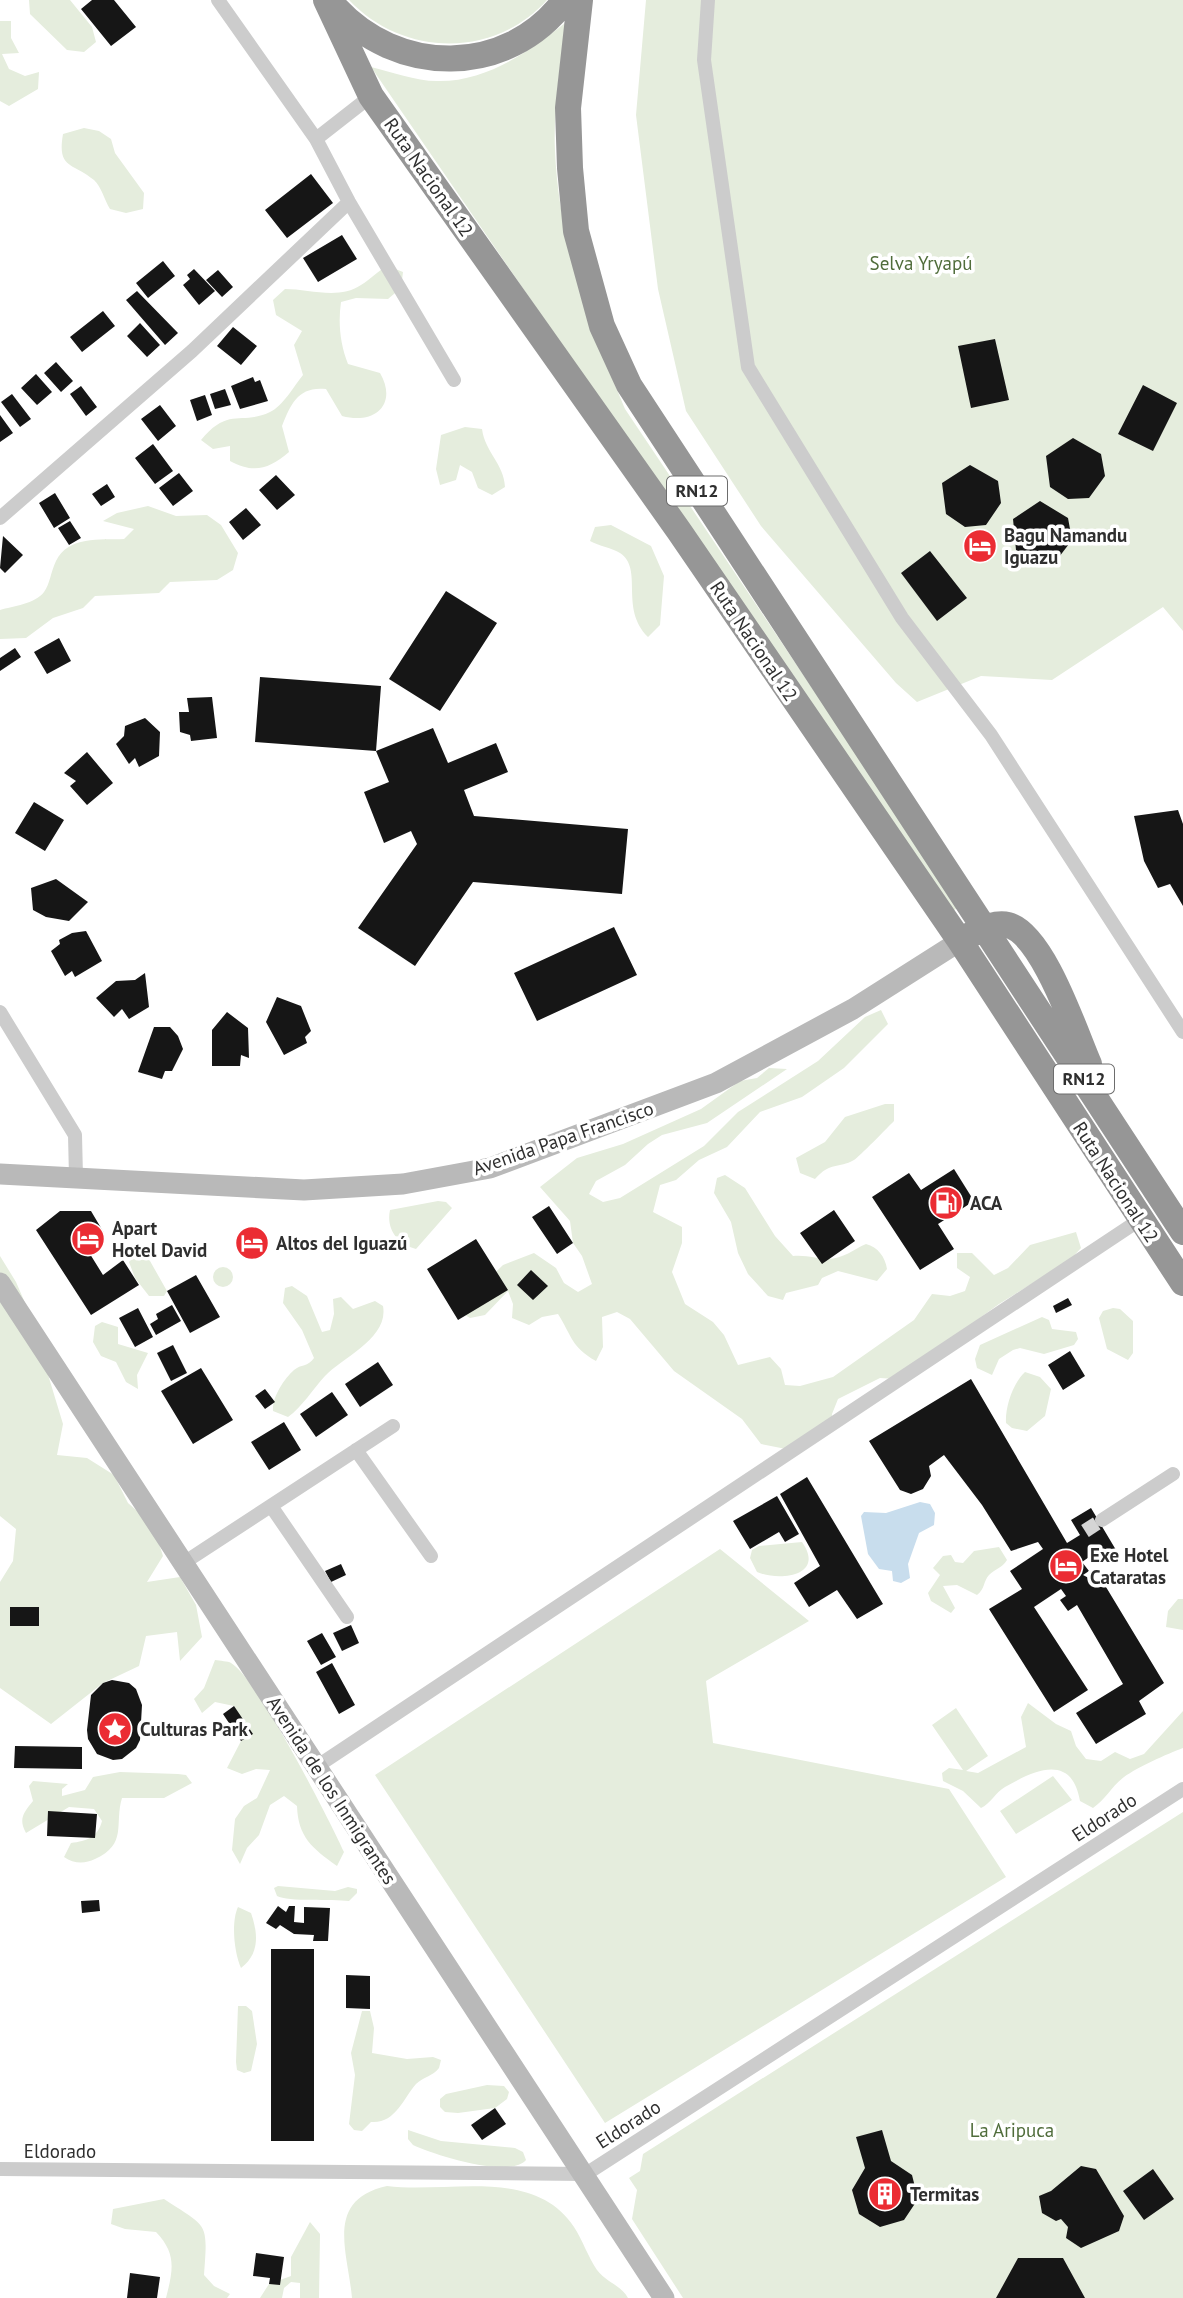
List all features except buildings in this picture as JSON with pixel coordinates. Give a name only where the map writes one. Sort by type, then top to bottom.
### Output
[{"type":"highway","name":"RN12","points":[[327,0],[350,25],[384,46],[422,58],[462,59],[500,50],[535,30],[565,0]]},
{"type":"highway","name":"Ruta Nacional 12","points":[[327,0],[371,96],[679,531],[960,941],[1183,1283]]},
{"type":"highway","name":"Ruta Nacional 12","points":[[580,0],[568,108],[576,231],[601,326],[629,385],[659,435],[832,692],[983,927],[1007,924],[1020,931],[1037,947],[1123,1139],[1183,1232]]},
{"type":"highway","points":[[960,941],[983,927]]},
{"type":"main road","name":"Avenida Papa Francisco","points":[[0,1174],[304,1190],[403,1184],[490,1168],[716,1083],[853,1009],[960,941]]},
{"type":"main road","name":"Avenida de los Inmigrantes","points":[[0,1283],[182,1564],[586,2174],[664,2298]]},
{"type":"street","points":[[218,0],[316,139],[349,202],[454,380]]},
{"type":"street","points":[[708,0],[704,60],[748,367],[902,618],[991,735],[1183,1032]]},
{"type":"street","points":[[316,139],[371,96]]},
{"type":"street","points":[[0,518],[192,351],[349,202]]},
{"type":"street","points":[[0,1012],[75,1135],[76,1177]]},
{"type":"street","points":[[316,1767],[1141,1219]]},
{"type":"street","points":[[182,1564],[393,1426]]},
{"type":"street","points":[[356,1450],[431,1556]]},
{"type":"street","points":[[1101,1520],[1173,1474]]},
{"type":"street","points":[[271,1506],[347,1617]]},
{"type":"street","name":"Eldorado","points":[[0,2169],[586,2174],[1183,1789]]},
{"type":"green space","points":[[29,0],[70,0],[92,27],[96,42],[84,52],[67,50],[30,14]]},
{"type":"green space","points":[[349,0],[547,0],[525,19],[501,33],[475,41],[448,43],[421,41],[395,32],[371,19]]},
{"type":"green space","name":"Selva Yryapú","points":[[646,0],[1183,0],[1183,631],[1163,607],[1052,680],[981,676],[917,702],[896,683],[761,526],[686,411],[658,289],[636,115]]},
{"type":"green space","points":[[0,21],[11,21],[11,38],[19,53],[2,54],[9,69],[25,76],[39,72],[38,89],[9,106],[0,101]]},
{"type":"green space","points":[[565,23],[555,135],[563,219],[578,283],[625,409],[959,907],[951,912],[371,67],[432,81],[457,80],[491,70],[507,62]]},
{"type":"green space","points":[[84,128],[99,131],[111,139],[115,153],[144,193],[143,209],[126,213],[110,209],[96,183],[64,159],[63,134]]},
{"type":"green space","points":[[388,266],[403,272],[401,288],[388,299],[356,298],[341,302],[340,310],[341,341],[348,364],[380,373],[385,384],[385,403],[380,410],[364,417],[342,416],[326,389],[309,390],[293,403],[282,426],[289,452],[261,468],[247,467],[230,461],[230,446],[213,449],[201,440],[227,420],[260,416],[275,409],[303,375],[294,345],[302,331],[276,315],[273,300],[285,289],[343,292],[365,283]]},
{"type":"green space","points":[[465,427],[482,429],[501,471],[505,487],[492,495],[478,488],[472,472],[460,465],[456,480],[440,485],[436,469],[441,435]]},
{"type":"green space","points":[[148,506],[176,516],[207,515],[221,525],[238,553],[233,570],[217,580],[170,582],[159,593],[95,596],[83,608],[53,618],[26,638],[0,639],[0,610],[30,602],[40,596],[46,589],[61,553],[76,543],[124,539],[134,529],[103,521],[117,513]]},
{"type":"green space","points":[[611,525],[651,546],[664,576],[660,625],[648,637],[639,626],[635,614],[632,579],[627,560],[617,551],[590,541],[595,527]]},
{"type":"green space","points":[[881,1010],[888,1024],[844,1068],[802,1097],[760,1112],[727,1147],[699,1160],[676,1180],[660,1185],[653,1212],[682,1227],[682,1243],[672,1272],[685,1304],[713,1322],[724,1335],[738,1365],[770,1357],[781,1369],[785,1385],[800,1386],[833,1377],[914,1320],[932,1294],[950,1296],[965,1291],[970,1277],[957,1268],[957,1253],[972,1253],[994,1275],[1008,1268],[1030,1245],[1076,1232],[1081,1248],[1070,1260],[999,1304],[896,1379],[880,1378],[838,1399],[832,1414],[831,1429],[791,1450],[761,1444],[742,1419],[674,1371],[630,1319],[617,1312],[602,1317],[603,1347],[596,1361],[577,1346],[558,1314],[542,1317],[529,1325],[512,1318],[513,1304],[508,1291],[485,1315],[470,1318],[457,1310],[503,1265],[534,1253],[556,1268],[564,1283],[578,1292],[592,1284],[582,1256],[573,1243],[570,1221],[540,1187],[577,1158],[623,1144],[701,1109],[740,1081],[757,1078],[769,1068],[787,1069],[707,1123],[662,1135],[625,1165],[596,1181],[589,1194],[603,1202],[620,1198],[704,1146],[738,1112],[818,1061],[865,1017]]},
{"type":"green space","points":[[885,1104],[894,1104],[894,1121],[857,1158],[830,1167],[815,1179],[800,1173],[796,1158],[825,1142],[845,1117]]},
{"type":"green space","points":[[725,1175],[745,1188],[775,1236],[793,1256],[833,1259],[866,1244],[880,1253],[887,1269],[877,1281],[838,1271],[822,1278],[818,1285],[786,1293],[783,1300],[768,1296],[748,1274],[738,1253],[731,1222],[714,1193],[717,1178]]},
{"type":"green space","points":[[438,1201],[446,1202],[452,1208],[416,1249],[394,1235],[390,1210]]},
{"type":"green space","points":[[139,1250],[150,1261],[167,1291],[164,1296],[149,1296],[135,1278],[129,1262]]},
{"type":"green space","points":[[0,1256],[16,1282],[29,1312],[63,1424],[57,1455],[87,1458],[114,1475],[128,1503],[153,1525],[163,1556],[147,1582],[180,1577],[196,1605],[202,1637],[180,1661],[177,1632],[146,1636],[139,1666],[103,1683],[51,1724],[0,1688],[0,1582],[13,1561],[16,1529],[0,1516]]},
{"type":"green space","points":[[223,1267],[230,1270],[233,1277],[230,1284],[223,1287],[216,1284],[213,1277],[216,1270]]},
{"type":"green space","points":[[292,1286],[307,1296],[322,1332],[330,1330],[334,1314],[333,1299],[341,1297],[353,1309],[375,1301],[383,1306],[383,1317],[372,1337],[325,1376],[288,1417],[273,1411],[277,1394],[294,1370],[314,1358],[302,1330],[283,1303],[285,1288]]},
{"type":"green space","points":[[1120,1309],[1133,1321],[1133,1353],[1128,1360],[1107,1349],[1099,1318],[1103,1311]]},
{"type":"green space","points":[[1042,1317],[1049,1320],[1052,1329],[1076,1332],[1078,1339],[1074,1345],[1044,1354],[1020,1348],[1013,1350],[999,1359],[992,1375],[977,1368],[975,1359],[980,1345]]},
{"type":"green space","points":[[102,1322],[118,1327],[118,1344],[148,1353],[137,1375],[138,1389],[126,1382],[116,1362],[101,1356],[93,1342],[95,1326]]},
{"type":"green space","points":[[1025,1372],[1040,1377],[1051,1389],[1045,1416],[1027,1431],[1012,1428],[1006,1423],[1011,1396]]},
{"type":"green space","points":[[802,1542],[808,1553],[808,1562],[797,1574],[777,1576],[757,1572],[750,1558],[752,1550],[759,1546]]},
{"type":"green space","points":[[999,1547],[1007,1560],[989,1575],[977,1595],[957,1585],[943,1586],[955,1608],[951,1613],[931,1601],[928,1593],[940,1575],[933,1568],[943,1556],[951,1555],[955,1562],[963,1563],[974,1551]]},
{"type":"green space","points":[[720,1549],[809,1621],[706,1681],[713,1743],[949,1789],[1006,1877],[605,2123],[375,1775]]},
{"type":"green space","points":[[1178,1599],[1183,1599],[1183,1630],[1166,1627],[1168,1611]]},
{"type":"green space","points":[[215,1660],[231,1663],[243,1674],[274,1721],[309,1782],[344,1852],[337,1866],[308,1841],[300,1826],[297,1806],[284,1796],[270,1805],[259,1835],[247,1848],[240,1864],[232,1850],[235,1819],[244,1806],[257,1798],[270,1770],[256,1769],[242,1774],[227,1768],[241,1741],[234,1706],[215,1702],[202,1713],[194,1699],[204,1688]]},
{"type":"green space","points":[[1028,1703],[1056,1724],[1071,1731],[1076,1746],[1086,1759],[1101,1761],[1115,1752],[1130,1759],[1144,1754],[1183,1711],[1183,1748],[1124,1777],[1093,1808],[1080,1801],[1076,1786],[1069,1776],[1061,1771],[1040,1771],[1029,1775],[1002,1789],[981,1808],[963,1791],[943,1781],[942,1773],[949,1768],[963,1770],[932,1725],[956,1708],[988,1756],[966,1771],[978,1773],[1026,1747],[1021,1717]]},
{"type":"green space","points":[[120,1772],[186,1775],[192,1783],[164,1798],[122,1798],[116,1840],[105,1853],[91,1861],[76,1862],[64,1857],[71,1843],[87,1839],[98,1831],[102,1821],[94,1809],[69,1807],[26,1833],[22,1820],[33,1801],[29,1786],[33,1781],[68,1784],[62,1789],[62,1796],[85,1790],[93,1777]]},
{"type":"green space","points":[[1053,1776],[1072,1800],[1016,1834],[1000,1811]]},
{"type":"green space","name":"La Aripuca","points":[[1183,1812],[1183,2298],[683,2298],[632,2219],[637,2190],[629,2178],[640,2171],[643,2154]]},
{"type":"green space","points":[[278,1886],[335,1891],[348,1887],[357,1889],[357,1893],[349,1901],[290,1899],[277,1896],[274,1888]]},
{"type":"green space","points":[[238,1907],[251,1913],[256,1936],[252,1956],[241,1968],[234,1937]]},
{"type":"green space","points":[[238,2006],[246,2006],[252,2011],[257,2044],[251,2071],[244,2073],[237,2070],[236,2062]]},
{"type":"green space","points":[[362,2011],[370,2011],[374,2028],[372,2053],[407,2059],[433,2057],[441,2060],[439,2068],[416,2084],[392,2115],[379,2122],[371,2122],[362,2131],[354,2130],[349,2124],[355,2075],[351,2053]]},
{"type":"green space","points":[[487,2085],[504,2086],[509,2092],[507,2099],[495,2108],[458,2113],[445,2112],[440,2107],[440,2099],[446,2094]]},
{"type":"green space","points":[[408,2130],[441,2141],[515,2148],[523,2152],[526,2160],[505,2167],[454,2159],[413,2145],[408,2139]]},
{"type":"green space","points":[[387,2186],[488,2187],[513,2189],[536,2196],[557,2208],[574,2227],[597,2270],[628,2298],[352,2298],[344,2230],[347,2215],[354,2203],[367,2193]]},
{"type":"green space","points":[[164,2199],[202,2228],[206,2244],[204,2275],[214,2286],[230,2294],[227,2298],[166,2298],[172,2263],[163,2240],[156,2232],[125,2229],[111,2224],[113,2209]]},
{"type":"green space","points":[[310,2222],[320,2234],[319,2298],[300,2298],[300,2283],[291,2282],[284,2288],[282,2298],[260,2298],[269,2284],[291,2276],[291,2257]]},
{"type":"water","points":[[920,1502],[930,1504],[935,1513],[934,1525],[919,1533],[908,1564],[910,1578],[901,1583],[893,1581],[892,1571],[879,1569],[868,1554],[861,1516],[864,1512],[886,1513]]},
{"type":"tunnel","points":[[1085,1531],[1102,1520]]},
{"type":"place","name":"Bagu Namandu Iguazu","points":[[980,546]]},
{"type":"place","name":"ACA","points":[[946,1203]]},
{"type":"place","name":"Apart Hotel David","points":[[88,1239]]},
{"type":"place","name":"Altos del Iguazú","points":[[252,1243]]},
{"type":"place","name":"Exe Hotel Cataratas","points":[[1066,1566]]},
{"type":"place","name":"Culturas Park","points":[[115,1729]]},
{"type":"place","name":"Termitas","points":[[885,2194]]}]
